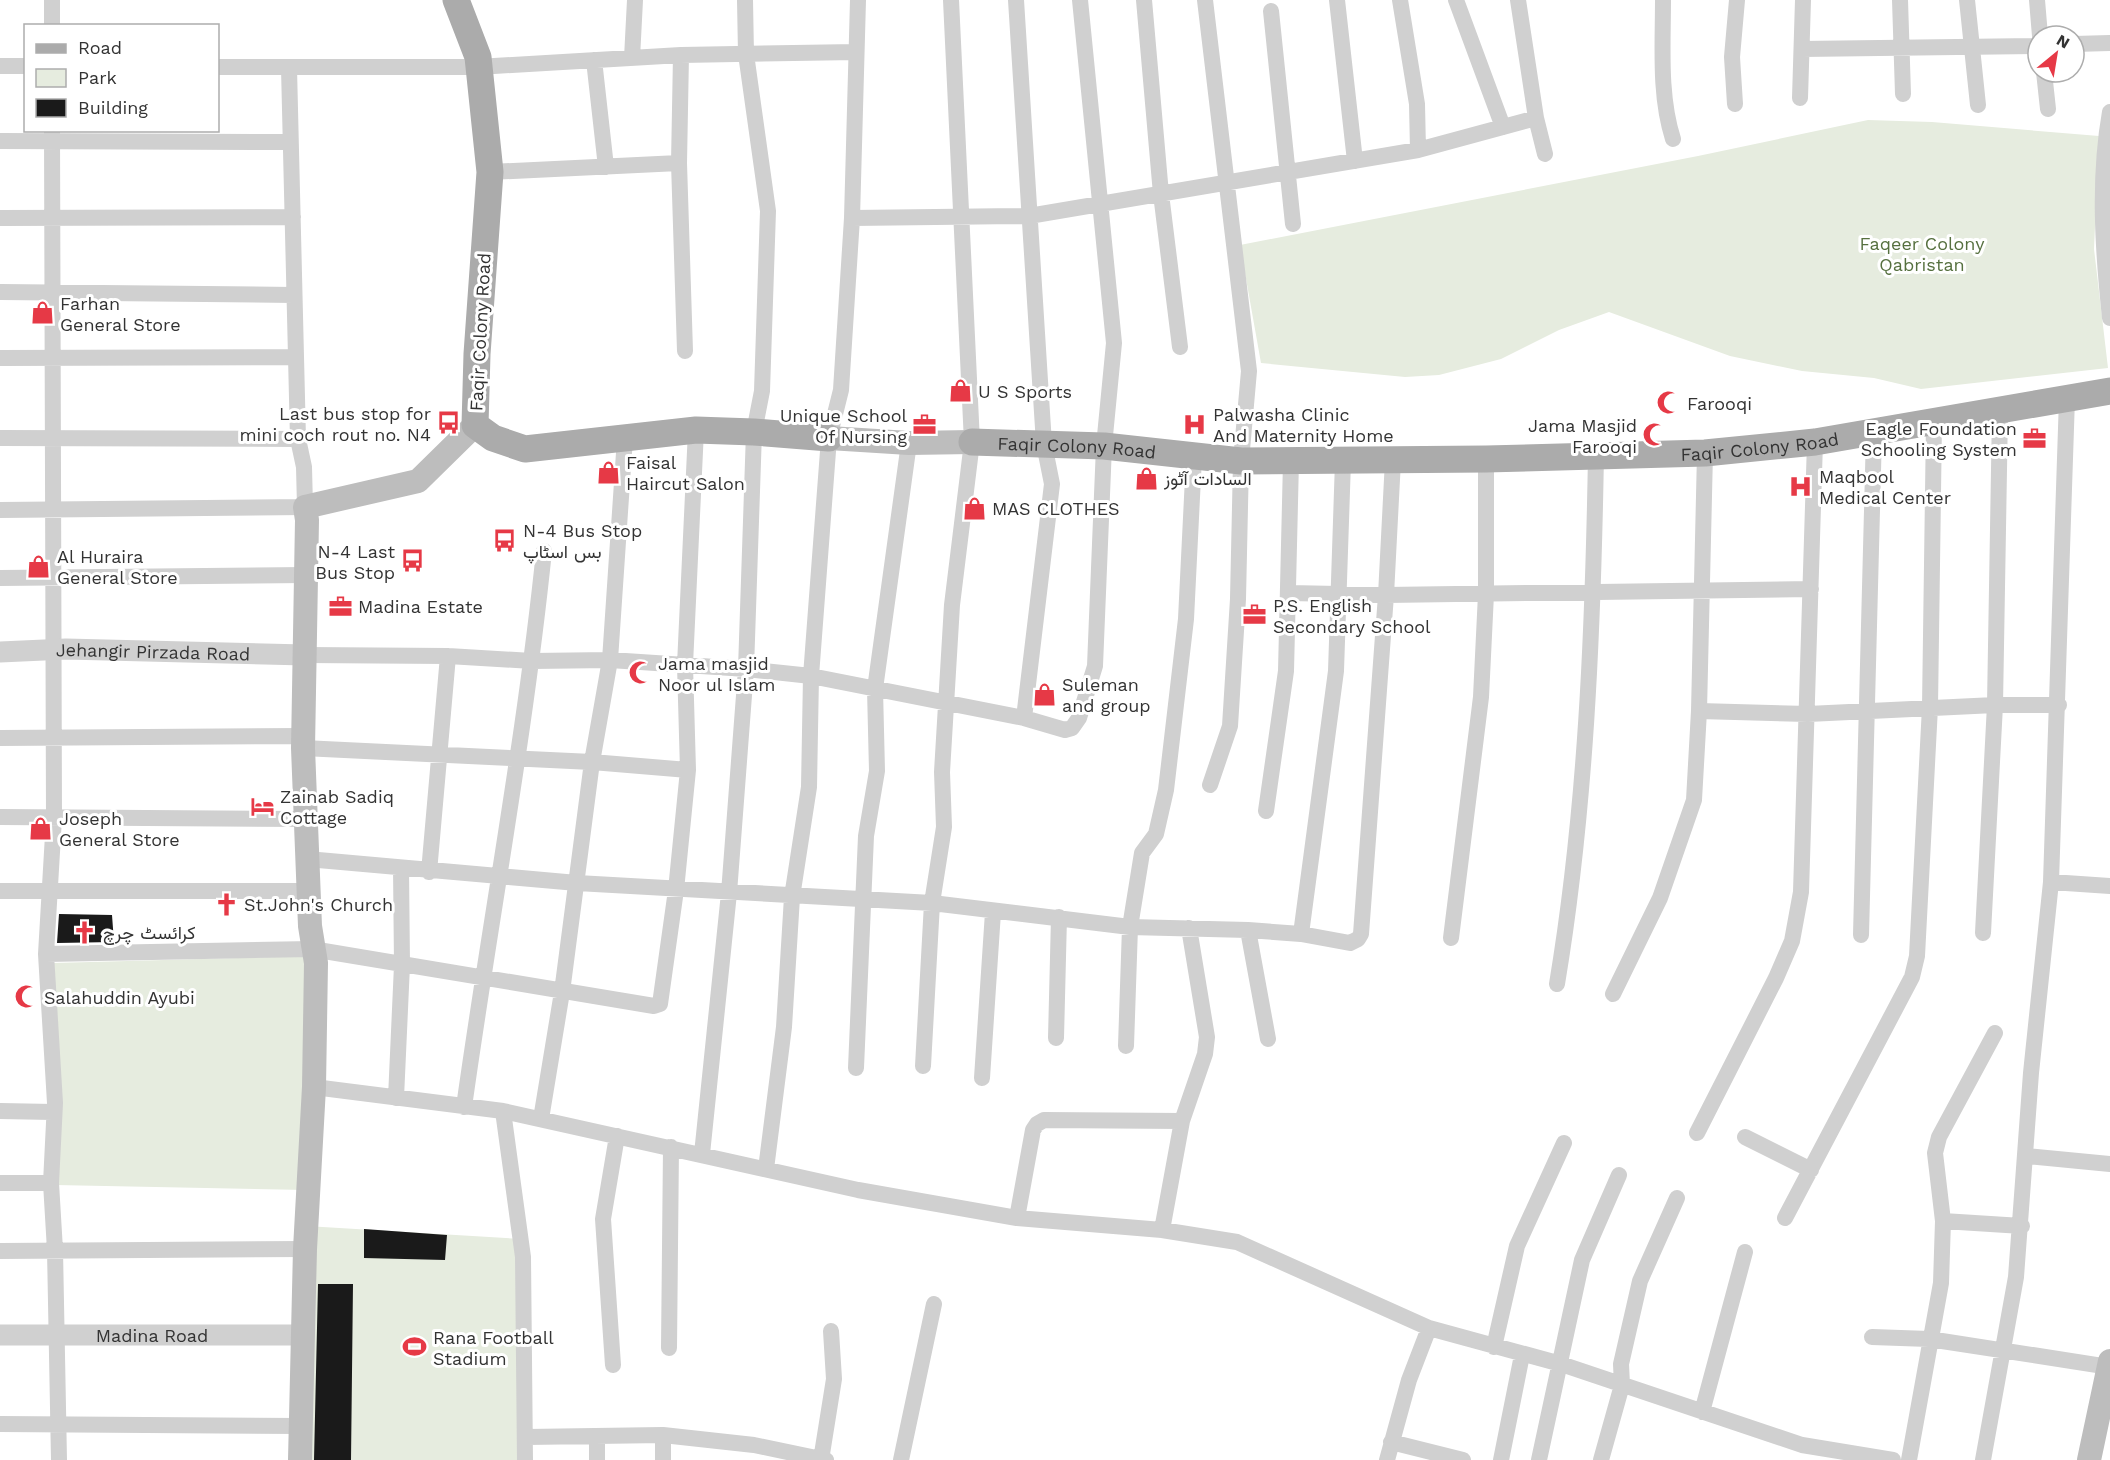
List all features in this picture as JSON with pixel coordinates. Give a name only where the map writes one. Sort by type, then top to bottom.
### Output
[{"type":"main road","name":"Faqir Colony Road","points":[[456,0],[478,57],[490,172],[477,354],[476,425],[493,438],[525,449],[696,430],[909,443],[972,442],[1104,447],[1240,461],[1485,459],[1596,454],[1705,453],[1815,442],[1874,433],[2110,391]]},
{"type":"main road","points":[[300,1460],[305,1249],[314,1087],[316,963],[312,949],[305,819],[304,507],[418,481],[476,425]]},
{"type":"main road","points":[[2089,1460],[2110,1367]]},
{"type":"street","points":[[52,0],[52,24]]},
{"type":"street","points":[[632,58],[634,0]]},
{"type":"street","points":[[702,1154],[729,893],[746,669],[754,432],[762,391],[768,211],[746,54],[745,0]]},
{"type":"street","points":[[766,1169],[784,1027],[792,897],[809,787],[811,676],[829,438],[841,390],[852,218],[858,0]]},
{"type":"street","points":[[923,1066],[932,903],[944,827],[942,772],[952,604],[972,442],[951,0]]},
{"type":"street","points":[[1016,0],[1044,444],[1052,484],[1024,718]]},
{"type":"street","points":[[304,655],[447,656],[532,661],[610,660],[746,669],[811,676],[1024,718],[1065,730],[1072,728],[1080,718],[1095,666],[1104,447],[1114,343],[1080,0]]},
{"type":"street","points":[[1144,0],[1161,194],[1180,347]]},
{"type":"street","points":[[1205,0],[1249,371],[1240,461],[1238,599],[1230,726],[1210,785]]},
{"type":"street","points":[[1337,0],[1356,161]]},
{"type":"street","points":[[1400,0],[1418,104],[1418,150]]},
{"type":"street","points":[[1456,0],[1503,127]]},
{"type":"street","points":[[1518,0],[1536,118],[1545,154]]},
{"type":"street","points":[[1663,0],[1665,107],[1673,139]]},
{"type":"street","points":[[1735,104],[1732,57],[1737,0]]},
{"type":"street","points":[[1800,98],[1803,0]]},
{"type":"street","points":[[1900,0],[1903,94]]},
{"type":"street","points":[[1967,0],[1978,105]]},
{"type":"street","points":[[2037,0],[2039,24]]},
{"type":"street","points":[[1271,11],[1293,224]]},
{"type":"street","points":[[2086,44],[2110,43]]},
{"type":"street","points":[[1802,49],[1973,49],[2026,47]]},
{"type":"street","points":[[219,67],[478,67],[681,55],[856,52]]},
{"type":"street","points":[[681,55],[679,163],[685,351]]},
{"type":"street","points":[[594,60],[606,167]]},
{"type":"street","points":[[0,66],[24,66]]},
{"type":"street","points":[[0,510],[304,507],[304,467],[298,439],[289,68]]},
{"type":"street","points":[[2045,84],[2048,110]]},
{"type":"street","points":[[2110,112],[2106,245],[2110,318]]},
{"type":"street","points":[[852,218],[1029,216],[1418,150],[1536,118]]},
{"type":"street","points":[[0,141],[52,136],[290,142]]},
{"type":"street","points":[[52,136],[54,818],[46,954],[53,1112],[51,1183],[55,1250],[59,1460]]},
{"type":"street","points":[[490,172],[679,163]]},
{"type":"street","points":[[0,218],[292,217]]},
{"type":"street","points":[[0,292],[294,295]]},
{"type":"street","points":[[0,358],[296,357]]},
{"type":"street","points":[[1983,1460],[2005,1350],[2022,1226],[2031,1073],[2051,882],[2059,705],[2067,398]]},
{"type":"street","points":[[1983,933],[1995,705],[2000,411]]},
{"type":"street","points":[[1785,1218],[1912,977],[1920,924],[1930,708],[1934,422]]},
{"type":"street","points":[[46,954],[312,949],[562,992],[654,1006],[660,1004],[676,890],[688,770],[685,665],[696,430]]},
{"type":"street","points":[[1860,935],[1874,433]]},
{"type":"street","points":[[0,438],[298,439]]},
{"type":"street","points":[[540,1119],[562,992],[592,762],[610,660],[625,438]]},
{"type":"street","points":[[1697,1133],[1776,978],[1792,941],[1801,892],[1815,442]]},
{"type":"street","points":[[856,1068],[866,836],[877,771],[875,689],[909,443]]},
{"type":"street","points":[[1613,994],[1660,898],[1694,800],[1699,711],[1705,453]]},
{"type":"street","points":[[1557,984],[1568,914],[1583,775],[1593,590],[1596,454]]},
{"type":"street","points":[[1126,1046],[1130,927],[1143,853],[1156,834],[1166,790],[1186,620],[1194,457]]},
{"type":"street","points":[[1451,938],[1481,697],[1486,594],[1485,459]]},
{"type":"street","points":[[307,859],[429,872],[676,890],[932,903],[1130,927],[1248,930],[1301,934],[1350,943],[1358,939],[1361,934],[1386,595],[1393,460]]},
{"type":"street","points":[[1266,811],[1286,671],[1292,461]]},
{"type":"street","points":[[1301,934],[1336,671],[1343,461]]},
{"type":"street","points":[[464,1107],[497,876],[532,661],[544,551]]},
{"type":"street","points":[[0,578],[306,575]]},
{"type":"street","points":[[1288,593],[1386,595],[1593,590],[1811,589]]},
{"type":"street","name":"Jehangir Pirzada Road","points":[[0,652],[66,649],[304,655]]},
{"type":"street","points":[[429,872],[447,656]]},
{"type":"street","points":[[1699,711],[1808,714],[1995,705],[2059,705]]},
{"type":"street","points":[[0,738],[303,742],[438,754],[592,762],[688,770]]},
{"type":"street","points":[[0,817],[305,819]]},
{"type":"street","points":[[396,1098],[402,965],[401,868]]},
{"type":"street","points":[[2051,882],[2110,886]]},
{"type":"street","points":[[0,891],[309,891]]},
{"type":"street","points":[[982,1078],[993,912]]},
{"type":"street","points":[[1056,1038],[1059,917]]},
{"type":"street","points":[[1162,1230],[1182,1121],[1205,1054],[1207,1037],[1189,928]]},
{"type":"street","points":[[1248,930],[1268,1039]]},
{"type":"street","points":[[1909,1460],[1941,1283],[1943,1221],[1935,1153],[1939,1137],[1995,1033]]},
{"type":"street","points":[[314,1087],[503,1111],[858,1190],[1017,1218],[1162,1230],[1237,1242],[1429,1328],[1561,1364],[1702,1412],[1802,1453],[1893,1460]]},
{"type":"street","points":[[0,1111],[53,1112]]},
{"type":"street","points":[[503,1111],[523,1257],[527,1437],[525,1460]]},
{"type":"street","points":[[1017,1218],[1033,1130],[1037,1124],[1044,1120],[1182,1121]]},
{"type":"street","points":[[613,1365],[603,1219],[617,1136]]},
{"type":"street","points":[[1745,1137],[1811,1170]]},
{"type":"street","points":[[1494,1347],[1517,1246],[1564,1143]]},
{"type":"street","points":[[669,1348],[671,1147]]},
{"type":"street","points":[[2026,1156],[2110,1164]]},
{"type":"street","points":[[1539,1460],[1582,1260],[1619,1175]]},
{"type":"street","points":[[0,1183],[51,1183]]},
{"type":"street","points":[[1601,1460],[1622,1385],[1621,1364],[1640,1281],[1677,1198]]},
{"type":"street","points":[[1943,1221],[2022,1226]]},
{"type":"street","points":[[0,1251],[305,1249]]},
{"type":"street","points":[[1702,1412],[1745,1252]]},
{"type":"street","points":[[900,1460],[934,1304]]},
{"type":"street","points":[[1387,1460],[1409,1380],[1429,1328]]},
{"type":"street","points":[[527,1437],[663,1435],[753,1452],[823,1460],[834,1379],[831,1331]]},
{"type":"street","name":"Madina Road","points":[[0,1335],[303,1335]]},
{"type":"street","points":[[1872,1337],[1929,1340],[2110,1367]]},
{"type":"street","points":[[1501,1460],[1522,1355]]},
{"type":"street","points":[[0,1424],[301,1426]]},
{"type":"street","points":[[663,1435],[663,1460]]},
{"type":"street","points":[[597,1436],[597,1460]]},
{"type":"street","points":[[1391,1442],[1463,1460]]},
{"type":"green space","name":"Faqeer Colony Qabristan","points":[[1868,120],[1932,122],[2099,136],[2094,249],[2108,368],[1921,389],[1874,378],[1802,371],[1730,356],[1609,312],[1559,330],[1501,359],[1439,375],[1405,377],[1261,363],[1240,245],[1698,156]]},
{"type":"green space","points":[[310,956],[307,1190],[55,1185],[54,963]]},
{"type":"green space","name":"Rana Football Stadium","points":[[306,1226],[521,1239],[525,1460],[303,1460]]},
{"type":"building","name":"کرائسٹ چرچ","points":[[59,914],[112,915],[114,942],[57,943]]},
{"type":"building","points":[[364,1229],[447,1235],[445,1260],[364,1258]]},
{"type":"building","points":[[318,1284],[353,1284],[351,1460],[314,1460]]},
{"type":"place","name":"Farhan General Store","points":[[42,313]]},
{"type":"place","name":"U S Sports","points":[[960,391]]},
{"type":"place","name":"Farooqi","points":[[1669,403]]},
{"type":"place","name":"Last bus stop for mini coch rout no. N4","points":[[449,423]]},
{"type":"place","name":"Palwasha Clinic And Maternity Home","points":[[1195,424]]},
{"type":"place","name":"Unique School Of Nursing","points":[[925,425]]},
{"type":"place","name":"Jama Masjid Farooqi","points":[[1655,435]]},
{"type":"place","name":"Eagle Foundation Schooling System","points":[[2035,438]]},
{"type":"place","name":"Faisal Haircut Salon","points":[[608,472]]},
{"type":"place","name":"السادات آٹوز","points":[[1146,478]]},
{"type":"place","name":"Maqbool Medical Center","points":[[1801,486]]},
{"type":"place","name":"MAS CLOTHES","points":[[974,508]]},
{"type":"place","name":"N-4 Bus Stop بس اسٹاپ","points":[[505,540]]},
{"type":"place","name":"N-4 Last Bus Stop","points":[[413,561]]},
{"type":"place","name":"Al Huraira General Store","points":[[39,566]]},
{"type":"place","name":"Madina Estate","points":[[340,606]]},
{"type":"place","name":"P.S. English Secondary School","points":[[1255,615]]},
{"type":"place","name":"Jama masjid Noor ul Islam","points":[[640,673]]},
{"type":"place","name":"Suleman and group","points":[[1044,694]]},
{"type":"place","name":"Zainab Sadiq Cottage","points":[[262,806]]},
{"type":"place","name":"Joseph General Store","points":[[41,828]]},
{"type":"place","name":"St.John's Church","points":[[226,904]]},
{"type":"place","name":"کرائسٹ چرچ","points":[[85,932]]},
{"type":"place","name":"Salahuddin Ayubi","points":[[26,997]]},
{"type":"place","name":"Rana Football Stadium","points":[[415,1347]]}]
